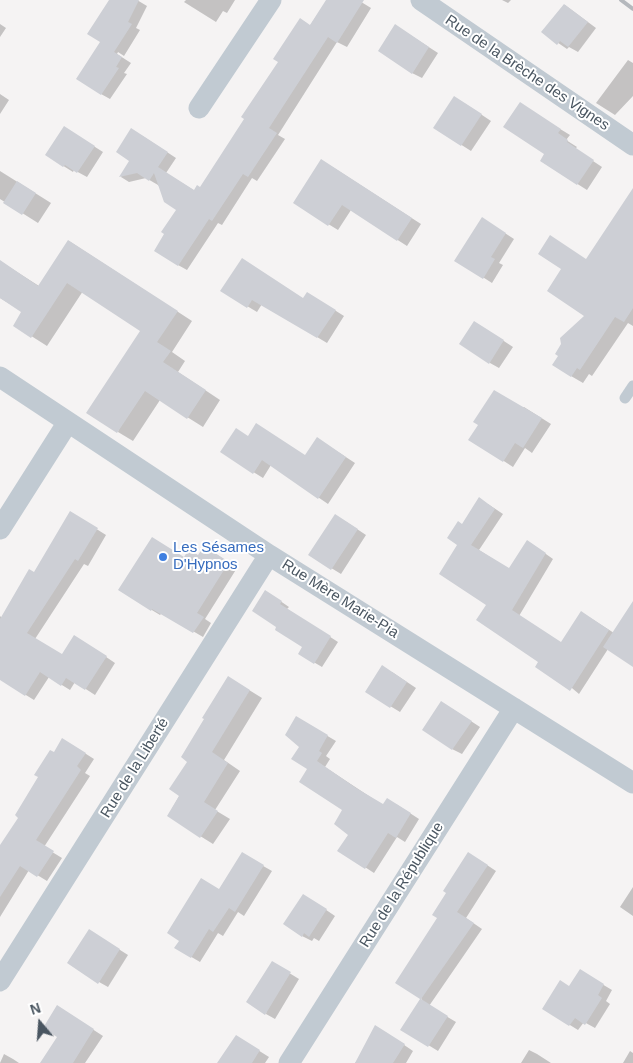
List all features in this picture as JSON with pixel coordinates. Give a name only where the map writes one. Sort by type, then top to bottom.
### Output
[{"type":"street","points":[[200,108],[271,0]]},
{"type":"street","name":"Rue de la Brèche des Vignes","points":[[421,0],[633,145]]},
{"type":"street","name":"Rue Mère Marie-Pia","points":[[0,377],[269,555],[633,783]]},
{"type":"street","points":[[0,530],[68,422]]},
{"type":"street","name":"Rue de la Liberté","points":[[0,981],[269,555]]},
{"type":"street","name":"Rue de la République","points":[[289,1063],[514,708]]},
{"type":"lane","points":[[625,398],[633,386]]},
{"type":"building","points":[[109,0],[139,0],[128,22],[132,24],[114,52],[122,57],[116,67],[119,68],[101,95],[76,79],[100,42],[87,34]]},
{"type":"building","points":[[326,0],[364,0],[337,43],[328,37],[269,128],[277,133],[248,177],[243,174],[212,221],[209,219],[178,266],[154,251],[164,234],[161,232],[176,210],[164,202],[154,173],[149,181],[137,173],[119,177],[129,161],[116,152],[131,128],[168,152],[158,167],[194,190],[197,185],[200,187],[244,119],[241,117],[278,62],[273,59],[300,18],[310,25]]},
{"type":"building","points":[[564,4],[588,22],[568,47],[560,41],[557,45],[541,32]]},
{"type":"building","points":[[395,24],[429,47],[412,74],[378,51]]},
{"type":"building","points":[[454,96],[482,114],[461,146],[433,128]]},
{"type":"building","points":[[520,102],[561,129],[558,133],[568,140],[567,142],[594,160],[577,185],[540,161],[544,154],[503,127]]},
{"type":"building","points":[[64,126],[95,146],[77,173],[65,165],[63,167],[45,155]]},
{"type":"building","points":[[321,159],[412,218],[397,241],[342,205],[328,226],[293,203]]},
{"type":"building","points":[[17,181],[36,193],[22,215],[3,203]]},
{"type":"building","points":[[633,188],[633,308],[624,322],[615,317],[580,370],[577,368],[571,377],[552,365],[558,356],[555,354],[561,344],[560,338],[584,316],[547,291],[561,269],[538,254],[550,235],[586,259]]},
{"type":"building","points":[[482,217],[506,233],[491,257],[495,259],[483,279],[454,261]]},
{"type":"building","points":[[68,240],[178,311],[157,342],[171,351],[163,362],[206,390],[187,419],[145,391],[117,433],[86,413],[140,331],[67,283],[31,338],[13,326],[21,312],[0,298],[0,260],[38,286]]},
{"type":"building","points":[[242,258],[303,298],[307,292],[336,310],[317,338],[252,300],[247,308],[220,291]]},
{"type":"building","points":[[474,321],[504,340],[489,364],[459,344]]},
{"type":"building","points":[[494,390],[542,418],[523,448],[515,443],[503,462],[468,440],[478,425],[473,422]]},
{"type":"building","points":[[256,423],[305,455],[317,437],[346,457],[318,499],[262,460],[253,474],[220,452],[236,428],[248,436]]},
{"type":"building","points":[[479,497],[495,509],[471,545],[509,568],[527,540],[546,553],[512,610],[561,642],[581,611],[609,630],[570,691],[535,667],[538,662],[476,620],[486,605],[439,574],[457,545],[447,538],[458,521],[462,524]]},
{"type":"building","points":[[70,511],[98,528],[78,561],[75,559],[27,633],[62,654],[74,635],[107,656],[85,690],[66,678],[61,686],[40,672],[25,696],[0,680],[0,619],[29,569],[34,572]]},
{"type":"building","points":[[335,514],[358,529],[331,570],[308,555]]},
{"type":"building","points":[[152,537],[184,557],[189,549],[198,555],[204,546],[229,562],[197,613],[204,617],[193,633],[152,609],[151,611],[118,590]]},
{"type":"building","points":[[265,590],[282,601],[280,604],[331,636],[314,664],[298,654],[302,647],[275,630],[276,627],[252,611]]},
{"type":"building","points":[[633,601],[633,667],[603,647]]},
{"type":"building","points":[[382,665],[407,682],[390,708],[365,692]]},
{"type":"building","points":[[228,676],[250,690],[212,752],[228,763],[204,802],[218,811],[200,838],[167,816],[179,796],[169,789],[187,762],[181,757]]},
{"type":"building","points":[[441,701],[472,721],[452,750],[422,730]]},
{"type":"building","points":[[296,716],[328,735],[319,751],[322,753],[317,761],[383,804],[387,798],[411,813],[396,838],[388,833],[365,869],[337,851],[348,835],[334,824],[342,810],[299,782],[307,769],[291,759],[299,747],[285,735]]},
{"type":"building","points":[[62,738],[86,753],[77,766],[81,770],[36,840],[54,851],[37,877],[20,866],[0,897],[0,845],[18,818],[15,815],[38,777],[34,775],[50,750],[54,752]]},
{"type":"building","points":[[242,852],[264,865],[235,912],[229,908],[213,932],[209,929],[191,958],[174,948],[179,941],[167,933],[201,878],[219,889]]},
{"type":"building","points":[[468,852],[488,865],[457,912],[474,923],[421,999],[448,1016],[428,1047],[400,1030],[420,999],[395,983],[437,918],[432,915],[446,893],[443,891]]},
{"type":"building","points":[[303,894],[327,909],[309,937],[304,933],[302,937],[283,924]]},
{"type":"building","points":[[89,929],[120,949],[98,984],[67,963]]},
{"type":"building","points":[[272,961],[291,972],[265,1015],[246,1002]]},
{"type":"building","points":[[580,969],[604,984],[598,995],[602,998],[585,1025],[575,1018],[569,1026],[542,1009],[560,980],[569,986]]},
{"type":"building","points":[[57,1005],[94,1029],[73,1063],[40,1063],[57,1037],[43,1028]]},
{"type":"building","points":[[375,1025],[405,1044],[393,1063],[355,1063]]},
{"type":"building","points":[[236,1035],[260,1050],[252,1063],[217,1063]]},
{"type":"railway","points":[[621,0],[633,9]]},
{"type":"place","name":"Les Sésames D'Hypnos","points":[[163,557]]}]
